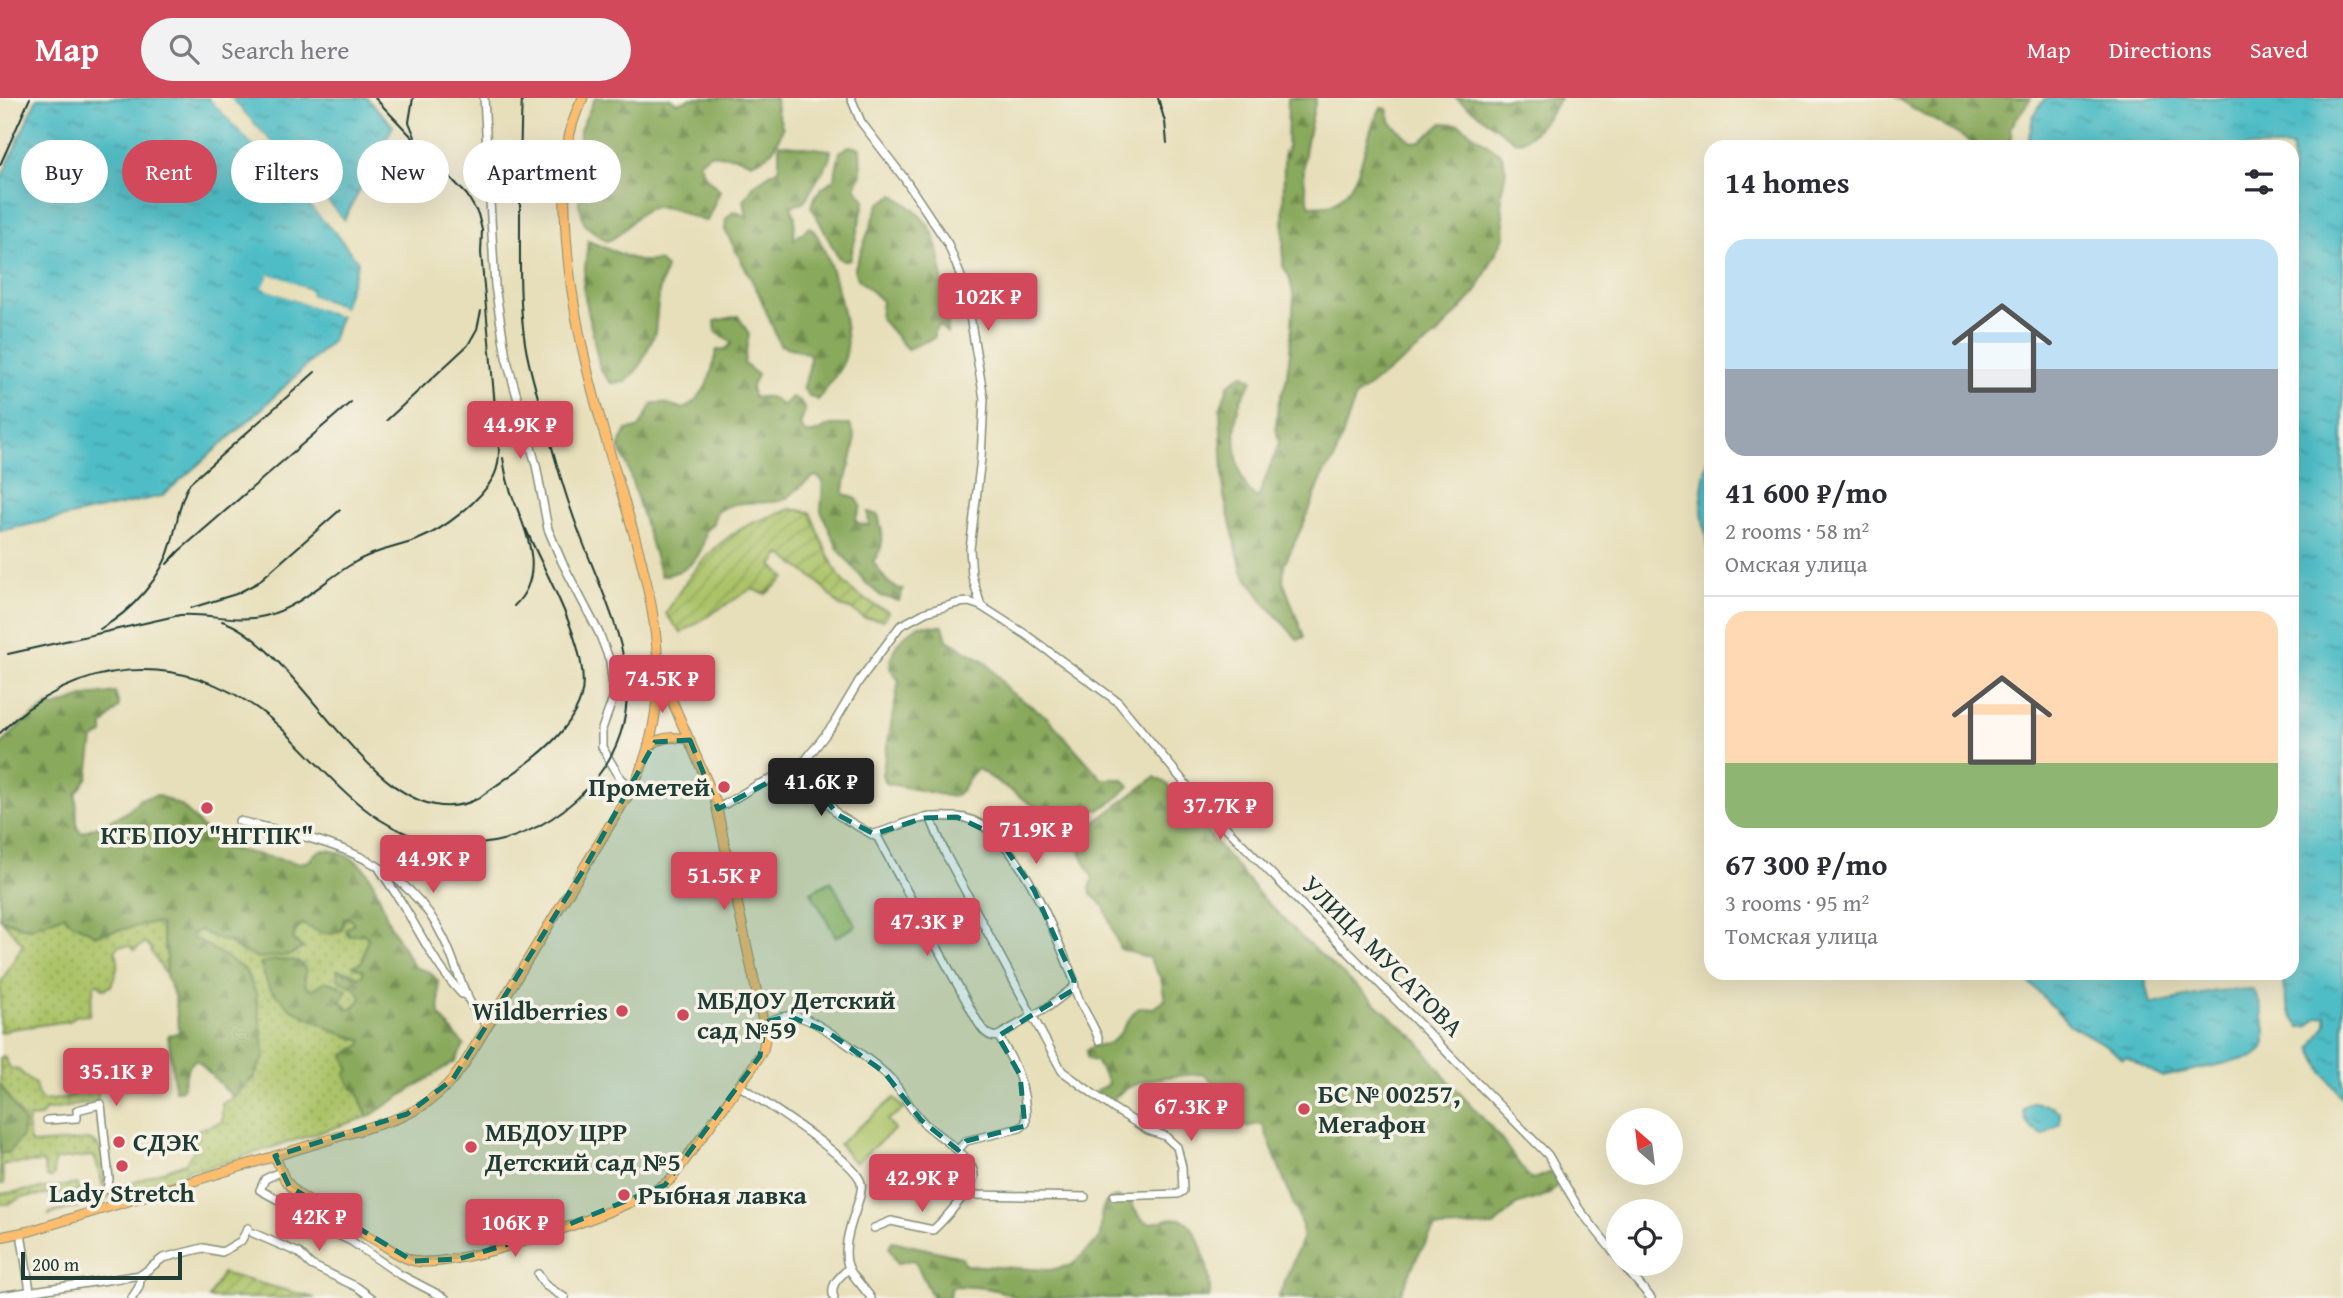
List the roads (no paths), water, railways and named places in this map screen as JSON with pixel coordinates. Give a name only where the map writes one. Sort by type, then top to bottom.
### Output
[{"type":"main road","points":[[0,1237],[21,1233],[400,1118],[422,1107],[453,1079],[632,789],[650,746],[655,718],[655,627],[650,592],[582,348],[569,272],[565,193],[568,143],[583,98]]},
{"type":"main road","points":[[275,1156],[289,1186],[298,1195],[402,1256],[422,1262],[459,1259],[555,1230],[654,1192],[672,1178],[740,1086],[763,1050],[765,1041],[764,1023],[717,809],[667,689],[657,677]]},
{"type":"main road","points":[[650,746],[661,739],[679,737],[690,740]]},
{"type":"street","points":[[484,98],[495,286],[506,358],[536,465],[548,529],[610,661],[614,696],[602,729],[602,747],[619,776],[632,789]]},
{"type":"street","points":[[851,98],[861,122],[904,178],[948,244],[965,287],[984,399],[981,458],[970,549],[972,576],[981,606]]},
{"type":"street","points":[[717,809],[757,785],[791,771],[810,755],[833,725],[859,681],[900,626],[926,612],[958,603],[969,602],[981,606]]},
{"type":"street","name":"УЛИЦА МУСАТОВА","points":[[981,606],[1017,628],[1118,702],[1198,799],[1548,1154],[1579,1209],[1606,1243]]},
{"type":"street","points":[[799,766],[838,815],[878,838],[975,1017],[988,1035],[998,1036],[1074,988]]},
{"type":"street","points":[[874,834],[930,817],[968,818],[987,827],[997,836],[1034,890],[1074,979],[1074,988],[1099,1040]]},
{"type":"street","points":[[930,817],[946,855],[1062,1071],[1103,1102],[1147,1130],[1165,1136],[1177,1147],[1182,1167],[1183,1191],[1178,1194],[1114,1196]]},
{"type":"street","points":[[239,821],[312,838],[347,850],[376,864],[400,881],[429,910],[445,940],[467,995],[487,1026]]},
{"type":"street","points":[[376,864],[409,914],[431,956],[447,978],[462,994],[467,995]]},
{"type":"street","points":[[764,1023],[789,1016],[801,1017],[834,1036],[884,1072],[921,1120],[958,1150],[973,1171],[974,1178],[968,1192],[960,1197],[933,1230],[891,1221],[874,1228]]},
{"type":"street","points":[[958,1150],[966,1141],[1020,1128],[1026,1123],[1020,1075],[998,1036]]},
{"type":"street","points":[[740,1086],[812,1135],[852,1167],[859,1176],[862,1190],[848,1238],[847,1254],[849,1268],[871,1298]]},
{"type":"street","points":[[47,1120],[77,1118],[77,1110],[101,1104],[109,1179],[107,1189]]},
{"type":"street","points":[[281,1171],[265,1179],[260,1190],[304,1214],[323,1228],[351,1241],[384,1266],[445,1298]]},
{"type":"street","points":[[968,1192],[972,1195],[1085,1197]]},
{"type":"street","points":[[0,1296],[141,1275],[163,1258],[203,1248],[222,1252],[241,1241],[251,1231],[299,1253],[310,1265],[357,1287],[372,1298]]},
{"type":"street","points":[[21,1233],[30,1291]]},
{"type":"street","points":[[834,1298],[833,1285],[849,1268]]},
{"type":"street","points":[[132,1298],[139,1287],[141,1275]]},
{"type":"street","points":[[538,1275],[545,1284],[565,1298]]},
{"type":"street","points":[[1632,1276],[1651,1298]]},
{"type":"water","points":[[37,98],[209,98],[248,140],[231,140],[231,203],[308,203],[358,262],[343,308],[310,295],[311,290],[269,274],[264,288],[340,317],[332,341],[255,415],[162,496],[0,531],[0,181]]},
{"type":"water","points":[[230,98],[367,98],[393,126],[386,140],[357,140],[357,195],[344,220],[328,203],[343,203],[343,140],[269,140]]},
{"type":"water","points":[[2045,98],[2343,98],[2343,1099],[2324,1074],[2311,1048],[2326,1025],[2326,1016],[2318,1017],[2308,1027],[2300,1027],[2289,1009],[2283,986],[2283,980],[2299,980],[2299,140],[2028,140],[2033,117]]},
{"type":"water","points":[[1704,475],[1704,522],[1702,505]]},
{"type":"water","points":[[2027,980],[2146,980],[2151,1004],[2217,991],[2252,989],[2259,1000],[2263,1017],[2264,1048],[2254,1057],[2162,1077],[2126,1057],[2123,1059],[2107,1046],[2070,1025]]},
{"type":"water","points":[[2032,1103],[2052,1106],[2060,1113],[2060,1124],[2044,1135],[2032,1129],[2025,1119],[2024,1109]]},
{"type":"railway","points":[[0,165],[30,98]]},
{"type":"railway","points":[[8,654],[180,615],[244,619],[278,612],[360,560],[417,540],[438,529],[471,505],[488,486],[496,470],[499,450],[481,253],[482,230],[478,214],[467,195],[375,98]]},
{"type":"railway","points":[[413,98],[409,122],[415,137]]},
{"type":"railway","points":[[0,733],[29,708],[61,689],[95,676],[129,670],[164,671],[199,679],[233,693],[266,715],[363,808],[408,834],[437,843],[467,845],[496,842],[525,833],[551,819],[575,800],[597,777],[616,747],[625,716],[627,685],[623,654],[614,624],[564,490],[527,353],[520,284],[522,98]]},
{"type":"railway","points":[[1158,98],[1165,122],[1167,143]]},
{"type":"railway","points":[[387,420],[468,345],[477,329],[481,311]]},
{"type":"railway","points":[[100,629],[123,613],[154,580],[168,554],[183,497],[190,483],[315,372]]},
{"type":"railway","points":[[167,564],[351,402]]},
{"type":"railway","points":[[503,458],[509,486],[531,552],[530,580],[514,606]]},
{"type":"railway","points":[[191,608],[236,594],[257,583],[340,510]]},
{"type":"railway","points":[[222,621],[252,638],[282,666],[376,771],[409,796],[444,806],[479,798],[554,740],[571,719],[581,697],[583,679],[574,635],[526,529]]},
{"type":"place","name":"Прометей","points":[[724,787]]},
{"type":"place","name":"КГБ ПОУ \"НГГПК\"","points":[[207,808]]},
{"type":"place","name":"Wildberries","points":[[622,1011]]},
{"type":"place","name":"МБДОУ Детский сад №59","points":[[683,1015]]},
{"type":"place","name":"БС № 00257, Мегафон","points":[[1304,1109]]},
{"type":"place","name":"СДЭК","points":[[119,1142]]},
{"type":"place","name":"МБДОУ ЦРР Детский сад №5","points":[[471,1147]]},
{"type":"place","name":"Lady Stretch","points":[[122,1166]]},
{"type":"place","name":"Рыбная лавка","points":[[624,1195]]}]
